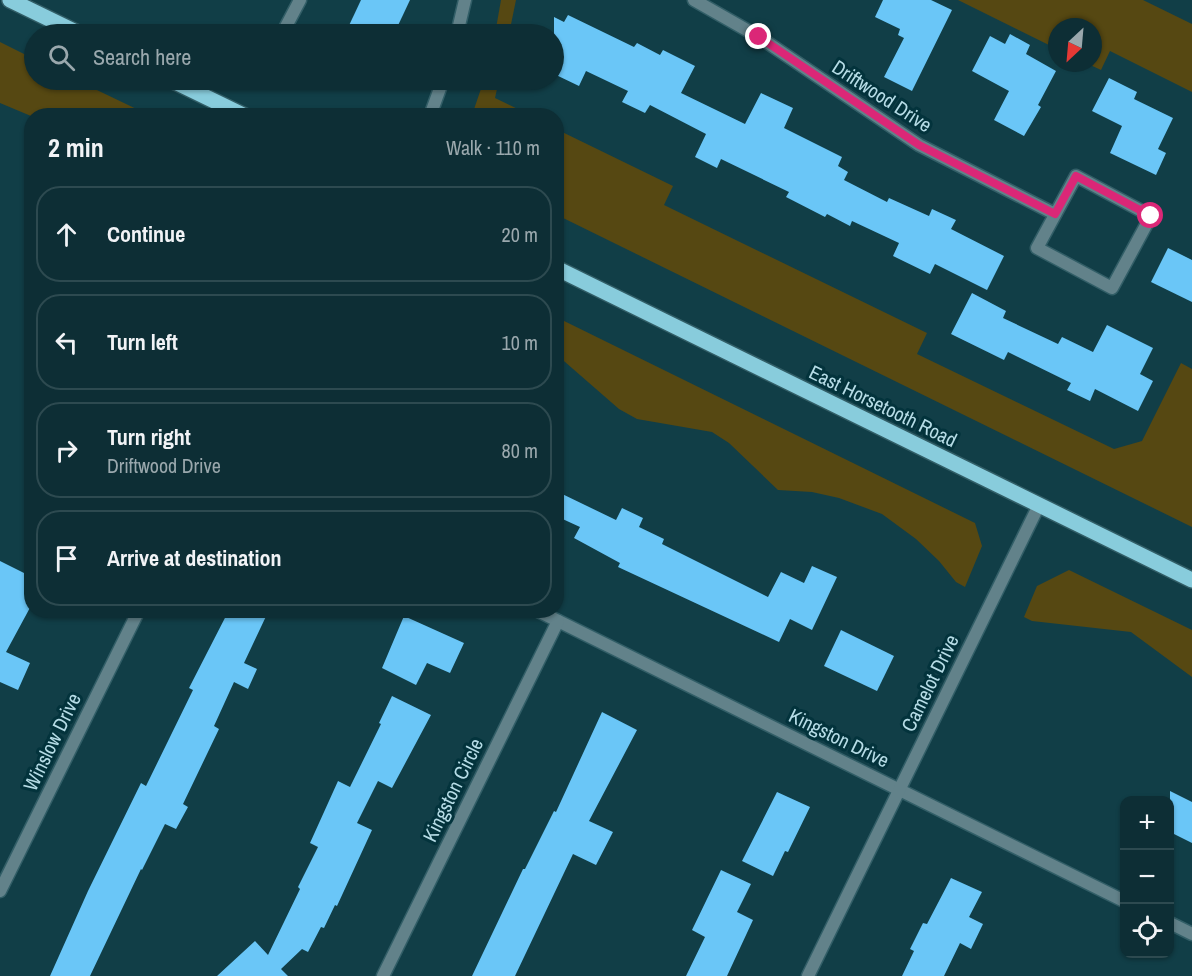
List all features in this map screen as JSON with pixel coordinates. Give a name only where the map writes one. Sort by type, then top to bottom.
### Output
[{"type":"main road","points":[[10,0],[59,24]]},
{"type":"main road","points":[[192,90],[229,108]]},
{"type":"main road","name":"East Horsetooth Road","points":[[564,272],[1192,580]]},
{"type":"street","points":[[287,24],[300,0]]},
{"type":"street","points":[[459,24],[465,0]]},
{"type":"street","name":"Driftwood Drive","points":[[694,0],[759,37],[919,145],[1055,214]]},
{"type":"street","points":[[433,108],[439,90]]},
{"type":"street","points":[[1076,176],[1151,216],[1112,288],[1037,248],[1055,214],[1076,176]]},
{"type":"street","name":"Camelot Drive","points":[[808,976],[1038,505]]},
{"type":"street","name":"Winslow Drive","points":[[0,891],[135,618]]},
{"type":"street","name":"Kingston Drive","points":[[552,618],[1120,899]]},
{"type":"street","name":"Kingston Circle","points":[[383,976],[558,621]]},
{"type":"street","points":[[1174,925],[1192,934]]},
{"type":"shaded area","points":[[501,0],[516,0],[511,24],[497,24]]},
{"type":"shaded area","points":[[958,0],[1143,0],[1192,24],[1192,92],[1110,51],[1102,68],[1102,18],[1048,18],[1048,45]]},
{"type":"shaded area","points":[[0,42],[24,54],[24,90],[97,90],[134,108],[24,108],[24,113],[0,103]]},
{"type":"shaded area","points":[[481,90],[497,90],[495,98],[516,108],[474,108]]},
{"type":"shaded area","points":[[564,133],[673,186],[664,205],[927,333],[917,354],[1114,449],[1142,441],[1181,363],[1192,369],[1192,527],[564,218]]},
{"type":"shaded area","points":[[564,321],[975,523],[982,546],[965,587],[956,582],[939,561],[916,539],[882,514],[839,498],[812,492],[778,490],[729,443],[712,432],[637,419],[619,409],[564,361]]},
{"type":"shaded area","points":[[1069,570],[1192,630],[1192,677],[1131,632],[1032,621],[1024,617],[1037,586]]},
{"type":"building","points":[[361,0],[410,0],[399,24],[350,24]]},
{"type":"building","points":[[883,0],[931,0],[952,10],[912,91],[884,77],[904,38],[898,35],[900,29],[875,17]]},
{"type":"building","points":[[568,15],[634,47],[637,43],[660,55],[663,50],[695,66],[681,93],[745,124],[761,93],[793,108],[784,128],[842,157],[838,166],[848,172],[844,180],[887,202],[889,198],[929,216],[932,209],[956,220],[951,229],[1004,256],[987,290],[935,264],[930,274],[893,256],[899,243],[852,221],[850,226],[827,214],[825,217],[786,197],[789,192],[721,159],[717,168],[695,157],[706,134],[650,105],[645,113],[622,102],[628,91],[586,71],[579,86],[564,79],[564,24],[554,24],[554,17],[564,22]]},
{"type":"building","points":[[1010,34],[1030,45],[1026,54],[1048,66],[1048,72],[1055,72],[1038,105],[1041,107],[1024,136],[994,120],[1009,91],[972,71],[990,36],[1005,44]]},
{"type":"building","points":[[1109,78],[1137,92],[1134,99],[1173,118],[1158,149],[1166,153],[1156,175],[1110,153],[1122,126],[1092,111]]},
{"type":"building","points":[[1168,248],[1192,260],[1192,302],[1151,282]]},
{"type":"building","points":[[972,293],[1006,311],[1003,318],[1058,344],[1062,337],[1093,352],[1107,325],[1153,348],[1140,374],[1153,381],[1138,411],[1095,389],[1090,401],[1067,390],[1071,383],[1008,352],[1004,360],[951,334]]},
{"type":"building","points":[[564,495],[616,520],[622,508],[643,518],[639,527],[664,539],[662,544],[768,597],[781,572],[804,583],[812,566],[837,577],[812,630],[790,619],[779,642],[618,567],[620,563],[574,538],[580,527],[564,520]]},
{"type":"building","points":[[0,561],[24,573],[24,618],[6,652],[30,663],[18,690],[0,682]]},
{"type":"building","points":[[225,618],[265,618],[244,663],[257,669],[248,689],[234,682],[214,726],[219,729],[183,804],[188,807],[176,829],[165,824],[90,976],[50,976],[88,891],[141,783],[146,786],[193,690],[189,688]]},
{"type":"building","points":[[403,618],[408,618],[464,643],[450,673],[427,663],[416,685],[382,668]]},
{"type":"building","points":[[841,630],[894,656],[877,691],[824,666]]},
{"type":"building","points":[[392,696],[431,715],[392,788],[378,781],[357,823],[372,830],[337,906],[335,905],[324,928],[321,927],[308,952],[302,949],[281,969],[288,976],[217,976],[255,941],[268,955],[318,847],[310,843],[338,781],[350,787]]},
{"type":"building","points":[[602,712],[637,730],[589,821],[613,832],[596,865],[573,854],[515,976],[472,976],[523,869],[554,811],[556,812]]},
{"type":"building","points":[[1170,791],[1192,802],[1192,843],[1174,834],[1174,796],[1170,796]]},
{"type":"building","points":[[777,792],[810,807],[788,852],[785,851],[773,876],[742,861]]},
{"type":"building","points":[[721,870],[751,884],[737,912],[753,920],[727,976],[686,976],[705,937],[692,930]]},
{"type":"building","points":[[951,878],[982,892],[969,917],[983,924],[971,949],[960,943],[944,976],[902,976],[914,951],[910,949],[923,923],[927,924]]},
{"type":"route","points":[[759,37],[919,145],[1055,214],[1076,176],[1151,216]]}]
